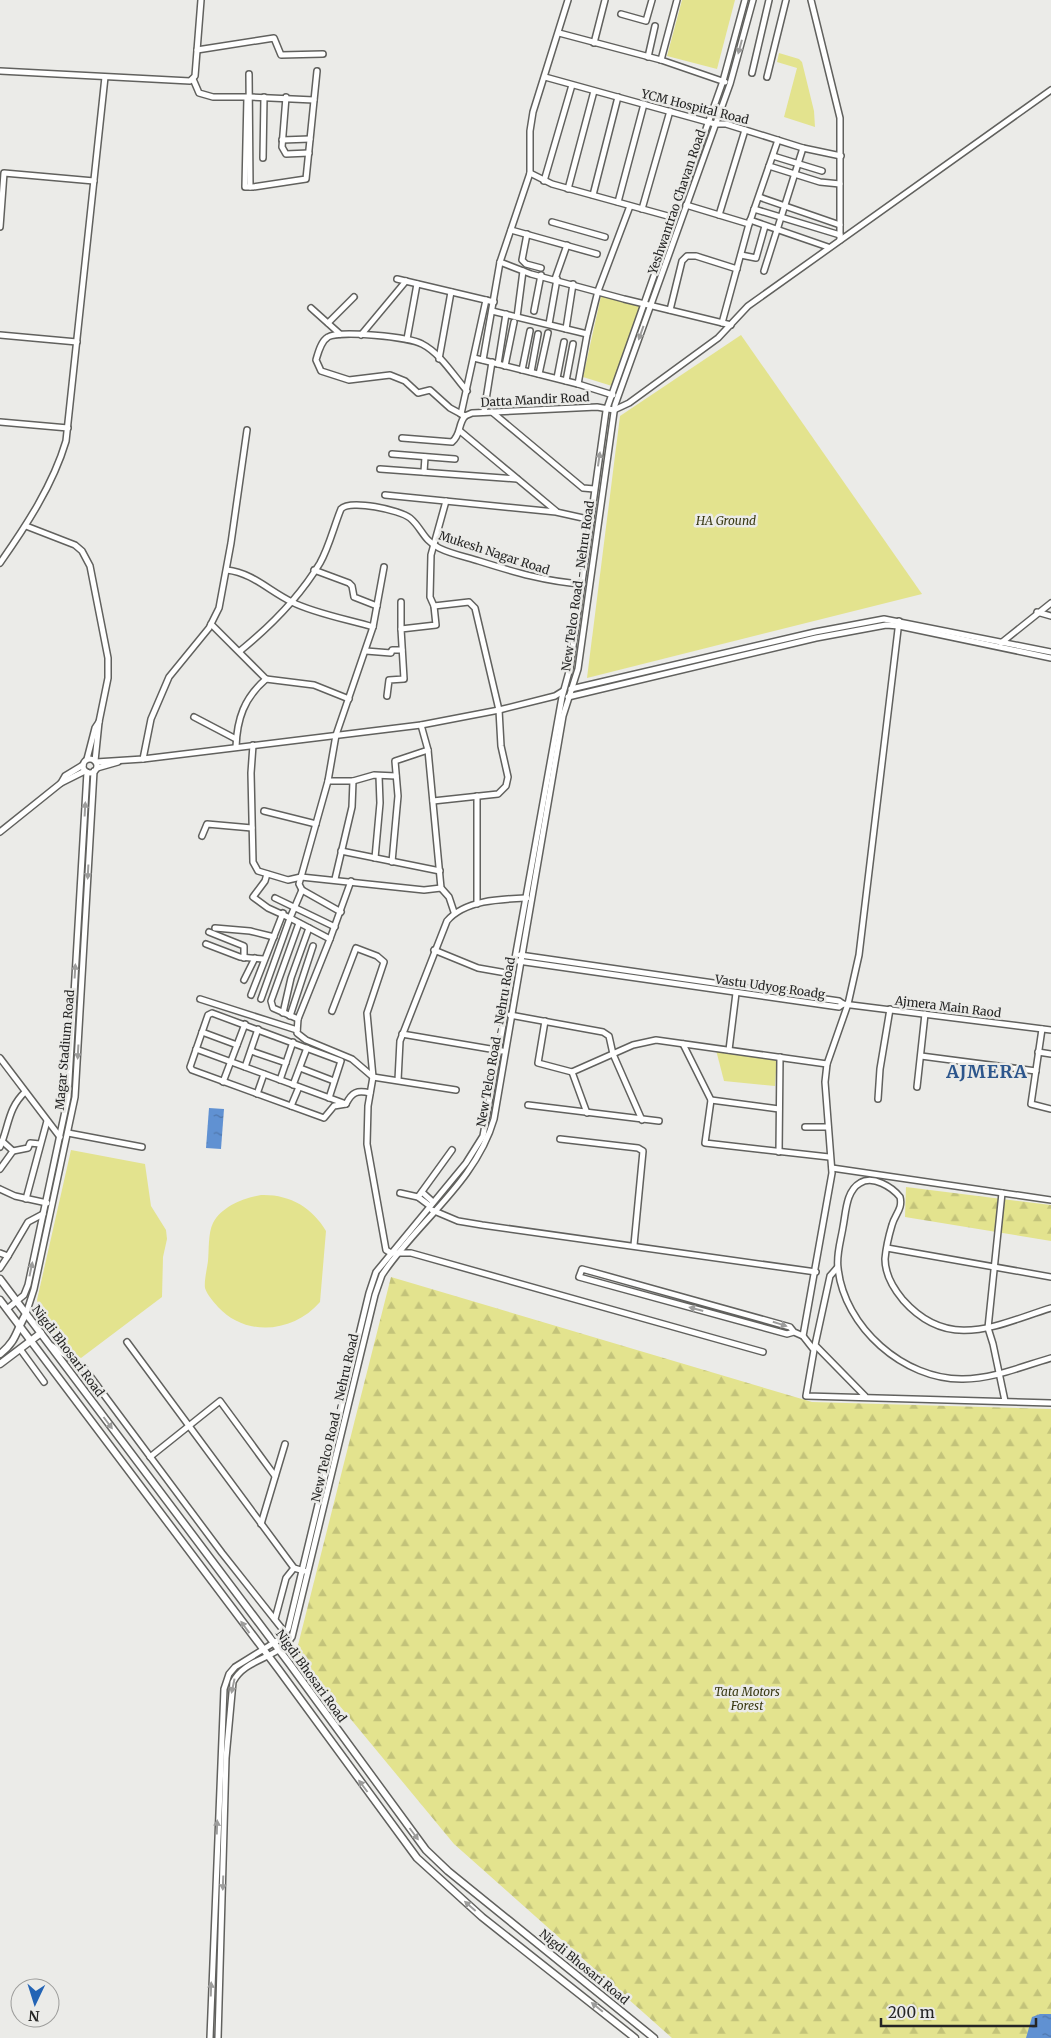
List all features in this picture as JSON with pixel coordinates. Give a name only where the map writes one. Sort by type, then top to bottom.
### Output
[{"type":"main road","name":"Nigdi Bhosari Road","points":[[0,1279],[279,1650],[426,1850],[456,1877],[654,2038]]},
{"type":"main road","name":"Nigdi Bhosari Road","points":[[0,1300],[268,1656],[417,1858],[482,1916],[635,2038]]},
{"type":"main road","name":"Magar Stadium Road","points":[[0,1354],[16,1339],[19,1325],[26,1314]]},
{"type":"main road","points":[[0,1364],[41,1333]]},
{"type":"street","points":[[200,0],[193,79],[199,93],[213,97],[286,97],[314,100]]},
{"type":"street","points":[[483,360],[500,262],[530,173],[532,122],[568,0]]},
{"type":"street","points":[[594,43],[606,0]]},
{"type":"street","points":[[621,14],[646,21],[652,1],[644,0]]},
{"type":"street","points":[[662,60],[677,0]]},
{"type":"street","name":"Yeshwantrao Chavan Road","points":[[606,409],[723,82],[745,0]]},
{"type":"street","name":"Yeshwantrao Chavan Road","points":[[614,410],[680,220],[730,84],[753,0]]},
{"type":"street","points":[[752,73],[769,0]]},
{"type":"street","points":[[767,77],[786,0]]},
{"type":"street","points":[[811,0],[839,109],[841,156],[840,237]]},
{"type":"street","points":[[648,57],[655,26]]},
{"type":"street","points":[[559,33],[662,60],[730,84]]},
{"type":"street","points":[[197,50],[274,38],[281,54],[323,54]]},
{"type":"street","points":[[0,70],[184,82],[193,79]]},
{"type":"street","points":[[248,74],[245,187],[306,179],[318,71]]},
{"type":"street","points":[[0,563],[26,526],[59,462],[68,428],[105,77]]},
{"type":"street","name":"YCM Hospital Road","points":[[545,77],[715,124],[745,130],[803,148],[841,156]]},
{"type":"street","points":[[544,181],[572,85]]},
{"type":"street","points":[[614,410],[633,400],[703,350],[731,325],[748,306],[840,237],[1051,90]]},
{"type":"street","points":[[568,189],[594,91]]},
{"type":"street","points":[[263,158],[264,97]]},
{"type":"street","points":[[286,97],[282,147],[286,154],[309,152]]},
{"type":"street","points":[[593,196],[618,98]]},
{"type":"street","points":[[618,202],[644,104]]},
{"type":"street","points":[[642,209],[670,111]]},
{"type":"street","points":[[719,215],[745,130]]},
{"type":"street","points":[[282,140],[310,139]]},
{"type":"street","points":[[722,323],[750,222],[778,140]]},
{"type":"street","points":[[764,271],[803,148]]},
{"type":"street","points":[[773,156],[822,171]]},
{"type":"street","points":[[769,166],[820,182],[840,184]]},
{"type":"street","points":[[0,227],[4,173],[94,181]]},
{"type":"street","points":[[530,173],[544,181],[568,189],[680,220]]},
{"type":"street","points":[[759,197],[840,225]]},
{"type":"street","points":[[686,205],[766,226],[828,247]]},
{"type":"street","points":[[578,384],[587,334],[598,291],[630,206]]},
{"type":"street","points":[[754,209],[840,237]]},
{"type":"street","points":[[552,222],[605,237]]},
{"type":"street","points":[[741,255],[756,258],[766,226]]},
{"type":"street","points":[[511,230],[597,254]]},
{"type":"street","points":[[526,234],[522,260],[526,264],[541,268]]},
{"type":"street","points":[[549,324],[556,279],[567,245]]},
{"type":"street","points":[[670,310],[682,261],[686,256],[696,256],[737,269]]},
{"type":"street","points":[[500,262],[523,271],[731,325]]},
{"type":"street","points":[[505,366],[523,271]]},
{"type":"street","points":[[534,311],[541,275]]},
{"type":"street","points":[[397,279],[494,302]]},
{"type":"street","points":[[361,335],[406,281]]},
{"type":"street","points":[[407,339],[418,284]]},
{"type":"street","points":[[566,328],[574,284]]},
{"type":"street","points":[[439,359],[451,292]]},
{"type":"street","points":[[328,323],[354,297]]},
{"type":"street","points":[[402,438],[448,443],[457,439],[486,300]]},
{"type":"street","points":[[311,308],[340,334]]},
{"type":"street","points":[[492,311],[506,314],[515,319],[549,324],[587,334]]},
{"type":"street","points":[[498,364],[506,314]]},
{"type":"street","points":[[522,370],[530,331]]},
{"type":"street","points":[[540,374],[548,333]]},
{"type":"street","points":[[530,372],[538,334]]},
{"type":"street","points":[[0,335],[77,342]]},
{"type":"street","points":[[463,415],[430,390],[418,393],[405,381],[390,375],[349,380],[321,371],[316,360],[325,339],[330,335],[361,335],[407,339],[422,343],[434,352],[467,391]]},
{"type":"street","points":[[557,378],[564,342]]},
{"type":"street","points":[[566,381],[573,344]]},
{"type":"street","points":[[474,358],[557,378],[618,397]]},
{"type":"street","points":[[484,412],[492,362]]},
{"type":"street","name":"Datta Mandir Road","points":[[463,415],[484,412],[597,407],[614,410]]},
{"type":"street","name":"New Telco Road - Nehru Road","points":[[529,898],[562,697],[570,668],[606,409]]},
{"type":"street","name":"New Telco Road - Nehru Road","points":[[332,1460],[369,1293],[376,1272],[390,1253],[431,1207],[471,1167],[494,1119],[502,1051],[529,898],[569,696],[578,669],[614,410]]},
{"type":"street","points":[[492,412],[583,488],[594,489]]},
{"type":"street","points":[[0,422],[68,428]]},
{"type":"street","points":[[143,759],[151,719],[169,677],[211,624],[219,608],[227,570],[246,430]]},
{"type":"street","points":[[460,431],[556,512]]},
{"type":"street","points":[[392,454],[455,459]]},
{"type":"street","points":[[424,472],[425,457]]},
{"type":"street","points":[[380,469],[517,479]]},
{"type":"street","points":[[384,495],[556,512],[598,521]]},
{"type":"street","points":[[400,629],[436,625],[434,606],[430,597],[431,555],[446,501]]},
{"type":"street","name":"Mukesh Nagar Road","points":[[237,648],[273,624],[292,603],[320,563],[341,509],[348,505],[365,505],[409,518],[421,534],[434,545],[522,575],[559,583],[589,585]]},
{"type":"street","name":"Magar Stadium Road","points":[[7,1309],[24,1295],[28,1285],[69,1088],[86,771],[83,764],[87,759],[95,728],[99,722],[107,688],[108,658],[90,566],[82,551],[75,545],[26,526]]},
{"type":"street","points":[[261,999],[302,890],[300,887],[301,877],[328,781],[336,735],[366,652],[373,627],[384,567]]},
{"type":"street","points":[[227,570],[239,572],[256,579],[292,603],[373,627]]},
{"type":"street","points":[[314,570],[349,583],[352,586],[352,595],[357,599],[377,606]]},
{"type":"street","points":[[387,696],[389,680],[404,679],[400,629],[401,602]]},
{"type":"street","points":[[433,801],[501,792],[508,780],[501,746],[499,710],[475,608],[469,602],[434,606]]},
{"type":"street","points":[[1000,645],[1037,612],[1051,603]]},
{"type":"street","points":[[1037,612],[1051,616]]},
{"type":"street","points":[[0,832],[61,783],[86,771],[96,770],[119,761],[421,725],[499,710],[555,696],[564,690],[815,632],[884,619],[1051,658]]},
{"type":"street","points":[[555,696],[569,696],[816,638],[899,623]]},
{"type":"street","points":[[803,1336],[816,1272],[832,1168],[829,1157],[825,1082],[827,1064],[859,954],[899,623]]},
{"type":"street","points":[[211,624],[266,679],[314,685],[349,699]]},
{"type":"street","points":[[1000,645],[1051,652]]},
{"type":"street","points":[[366,652],[390,653],[392,650],[402,650]]},
{"type":"street","points":[[236,747],[239,720],[246,701],[266,679]]},
{"type":"street","points":[[194,717],[236,739]]},
{"type":"street","name":"Magar Stadium Road","points":[[26,1314],[34,1289],[76,1089],[99,722]]},
{"type":"street","points":[[421,725],[428,750],[441,888],[449,897],[454,912]]},
{"type":"street","points":[[253,745],[250,773],[252,828],[254,866],[258,871],[288,880],[301,877],[424,890],[441,888]]},
{"type":"street","points":[[392,862],[398,807],[395,761],[428,750]]},
{"type":"street","points":[[87,759],[119,761]]},
{"type":"street","points":[[61,783],[65,776],[83,764]]},
{"type":"street","points":[[375,858],[380,803],[379,776]]},
{"type":"street","points":[[328,781],[396,776]]},
{"type":"street","points":[[334,879],[352,807],[353,780]]},
{"type":"street","points":[[477,796],[478,904]]},
{"type":"street","points":[[264,811],[316,824]]},
{"type":"street","points":[[202,836],[204,826],[207,824],[252,828]]},
{"type":"street","points":[[341,851],[440,871]]},
{"type":"street","points":[[267,874],[253,897],[268,908],[330,939]]},
{"type":"street","points":[[351,881],[341,912],[298,1019],[297,1030],[301,1037],[352,1060],[373,1077],[456,1090]]},
{"type":"street","points":[[302,890],[341,912]]},
{"type":"street","points":[[275,898],[295,906],[335,927]]},
{"type":"street","points":[[398,1080],[402,1034],[442,928],[454,912],[478,904],[529,898]]},
{"type":"street","points":[[251,995],[263,959],[283,914]]},
{"type":"street","points":[[298,1019],[273,1008],[271,1001],[299,923]]},
{"type":"street","points":[[215,928],[250,931],[274,936]]},
{"type":"street","points":[[283,1013],[291,978],[309,928]]},
{"type":"street","points":[[209,932],[244,946],[244,958]]},
{"type":"street","points":[[206,944],[244,958],[263,959]]},
{"type":"street","points":[[290,1016],[313,946]]},
{"type":"street","points":[[332,1011],[356,948],[377,956],[384,962],[367,1013],[373,1077],[370,1093],[367,1152],[382,1216],[384,1247],[390,1253],[411,1252],[763,1352]]},
{"type":"street","points":[[434,950],[478,968],[512,974]]},
{"type":"street","points":[[244,980],[254,958]]},
{"type":"street","name":"New Telco Road - Nehru Road","points":[[509,1015],[512,974],[518,958]]},
{"type":"street","name":"Vastu Udyog Roadg","points":[[518,958],[839,1007],[845,1004]]},
{"type":"street","points":[[729,1050],[733,991]]},
{"type":"street","points":[[200,999],[297,1030]]},
{"type":"street","name":"Ajmera Main Raod","points":[[845,1004],[1051,1030]]},
{"type":"street","points":[[878,1099],[880,1069],[890,1009]]},
{"type":"street","points":[[329,1098],[341,1061],[245,1024],[210,1013],[190,1069],[326,1118],[331,1108],[346,1104],[352,1094],[360,1090],[370,1093]]},
{"type":"street","points":[[917,1088],[925,1014]]},
{"type":"street","points":[[509,1015],[603,1032],[609,1036],[612,1054],[642,1120]]},
{"type":"street","points":[[545,1021],[538,1063],[572,1072],[647,1041],[683,1044],[827,1064]]},
{"type":"street","points":[[224,1082],[230,1061],[245,1024]]},
{"type":"street","points":[[245,1067],[258,1029]]},
{"type":"street","points":[[1042,1029],[1031,1104],[1051,1109]]},
{"type":"street","points":[[202,1032],[237,1045]]},
{"type":"street","points":[[402,1034],[502,1051]]},
{"type":"street","points":[[280,1080],[293,1042]]},
{"type":"street","points":[[683,1044],[711,1100],[705,1143],[829,1157]]},
{"type":"street","points":[[291,1106],[307,1048]]},
{"type":"street","points":[[196,1049],[346,1104]]},
{"type":"street","points":[[251,1051],[286,1063]]},
{"type":"street","points":[[1038,1052],[1051,1054]]},
{"type":"street","points":[[921,1056],[1036,1071]]},
{"type":"street","points":[[779,1152],[780,1057]]},
{"type":"street","points":[[0,1058],[65,1144]]},
{"type":"street","points":[[300,1068],[334,1081]]},
{"type":"street","points":[[572,1072],[587,1114]]},
{"type":"street","points":[[258,1094],[264,1074]]},
{"type":"street","points":[[25,1092],[16,1100],[8,1116],[1,1144],[13,1150],[28,1148],[30,1143],[40,1144]]},
{"type":"street","points":[[711,1100],[779,1109]]},
{"type":"street","points":[[528,1105],[587,1114],[659,1121]]},
{"type":"street","points":[[26,1199],[47,1121]]},
{"type":"street","points":[[805,1127],[828,1127]]},
{"type":"street","points":[[68,1133],[142,1147]]},
{"type":"street","points":[[560,1139],[638,1148],[643,1151],[634,1245]]},
{"type":"street","name":"New Telco Road - Nehru Road","points":[[291,1640],[305,1571],[378,1282],[431,1207],[483,1142]]},
{"type":"street","points":[[0,1168],[13,1150]]},
{"type":"street","points":[[420,1194],[452,1150]]},
{"type":"street","points":[[832,1168],[1051,1200]]},
{"type":"street","points":[[1051,1308],[988,1328],[955,1331],[938,1327],[922,1319],[899,1296],[890,1281],[885,1263],[893,1222],[901,1209],[900,1197],[888,1186],[865,1180],[859,1183],[849,1195],[838,1268],[845,1299],[853,1314],[876,1341],[895,1358],[921,1371],[949,1378],[976,1379],[1051,1358]]},
{"type":"street","points":[[0,1189],[26,1199],[52,1204]]},
{"type":"street","points":[[400,1193],[420,1194],[431,1207],[458,1221],[816,1272]]},
{"type":"street","points":[[1002,1193],[988,1328],[1005,1401]]},
{"type":"street","points":[[0,1268],[28,1222],[43,1214]]},
{"type":"street","points":[[887,1248],[1051,1277]]},
{"type":"street","points":[[0,1253],[8,1256]]},
{"type":"street","points":[[838,1268],[830,1276],[815,1345],[866,1397]]},
{"type":"street","points":[[794,1332],[787,1334],[579,1277],[582,1269],[790,1327],[794,1332],[803,1336],[814,1350],[806,1396],[1051,1403]]},
{"type":"street","points":[[633,1292],[635,1284]]},
{"type":"street","points":[[718,1315],[719,1307]]},
{"type":"street","points":[[760,1326],[762,1319]]},
{"type":"street","points":[[127,1342],[294,1568],[305,1571]]},
{"type":"street","points":[[49,1345],[84,1368],[222,1553],[291,1640],[279,1650],[240,1672],[233,1682],[226,1758],[218,2038]]},
{"type":"street","points":[[20,1349],[44,1382]]},
{"type":"street","points":[[150,1457],[220,1401],[275,1476]]},
{"type":"street","points":[[261,1524],[285,1444]]},
{"type":"street","points":[[212,1561],[222,1553]]},
{"type":"street","points":[[275,1619],[286,1578],[294,1568]]},
{"type":"street","name":"New Telco Road - Nehru Road","points":[[286,1633],[305,1571]]},
{"type":"street","points":[[210,2038],[224,1689],[229,1674],[234,1667],[286,1633]]},
{"type":"green space","points":[[682,0],[735,0],[717,69],[667,56]]},
{"type":"green space","points":[[779,53],[799,59],[802,62],[814,111],[815,127],[784,117],[797,68],[777,62]]},
{"type":"green space","points":[[601,296],[642,305],[612,386],[583,377]]},
{"type":"green space","name":"HA Ground","points":[[741,335],[922,594],[587,678],[620,416]]},
{"type":"green space","points":[[716,1050],[777,1058],[775,1086],[724,1081]]},
{"type":"green space","points":[[71,1150],[145,1164],[151,1206],[166,1230],[167,1239],[163,1257],[162,1297],[81,1358],[53,1333],[39,1309],[37,1300]]},
{"type":"green space","points":[[906,1187],[1051,1205],[1051,1241],[905,1217]]},
{"type":"green space","points":[[261,1195],[281,1197],[299,1204],[314,1215],[326,1231],[320,1302],[297,1320],[284,1325],[270,1327],[256,1327],[243,1324],[230,1317],[218,1307],[205,1288],[209,1237],[213,1223],[228,1207],[248,1198]]},
{"type":"green space","name":"Tata Motors Forest","points":[[391,1277],[812,1402],[1051,1409],[1051,2038],[672,2038],[454,1844],[296,1653]]},
{"type":"water","points":[[209,1108],[224,1109],[221,1149],[206,1148]]},
{"type":"water","points":[[1040,2014],[1051,2014],[1051,2038],[1026,2038],[1032,2017]]},
{"type":"district","name":"AJMERA","points":[[987,1072]]}]
